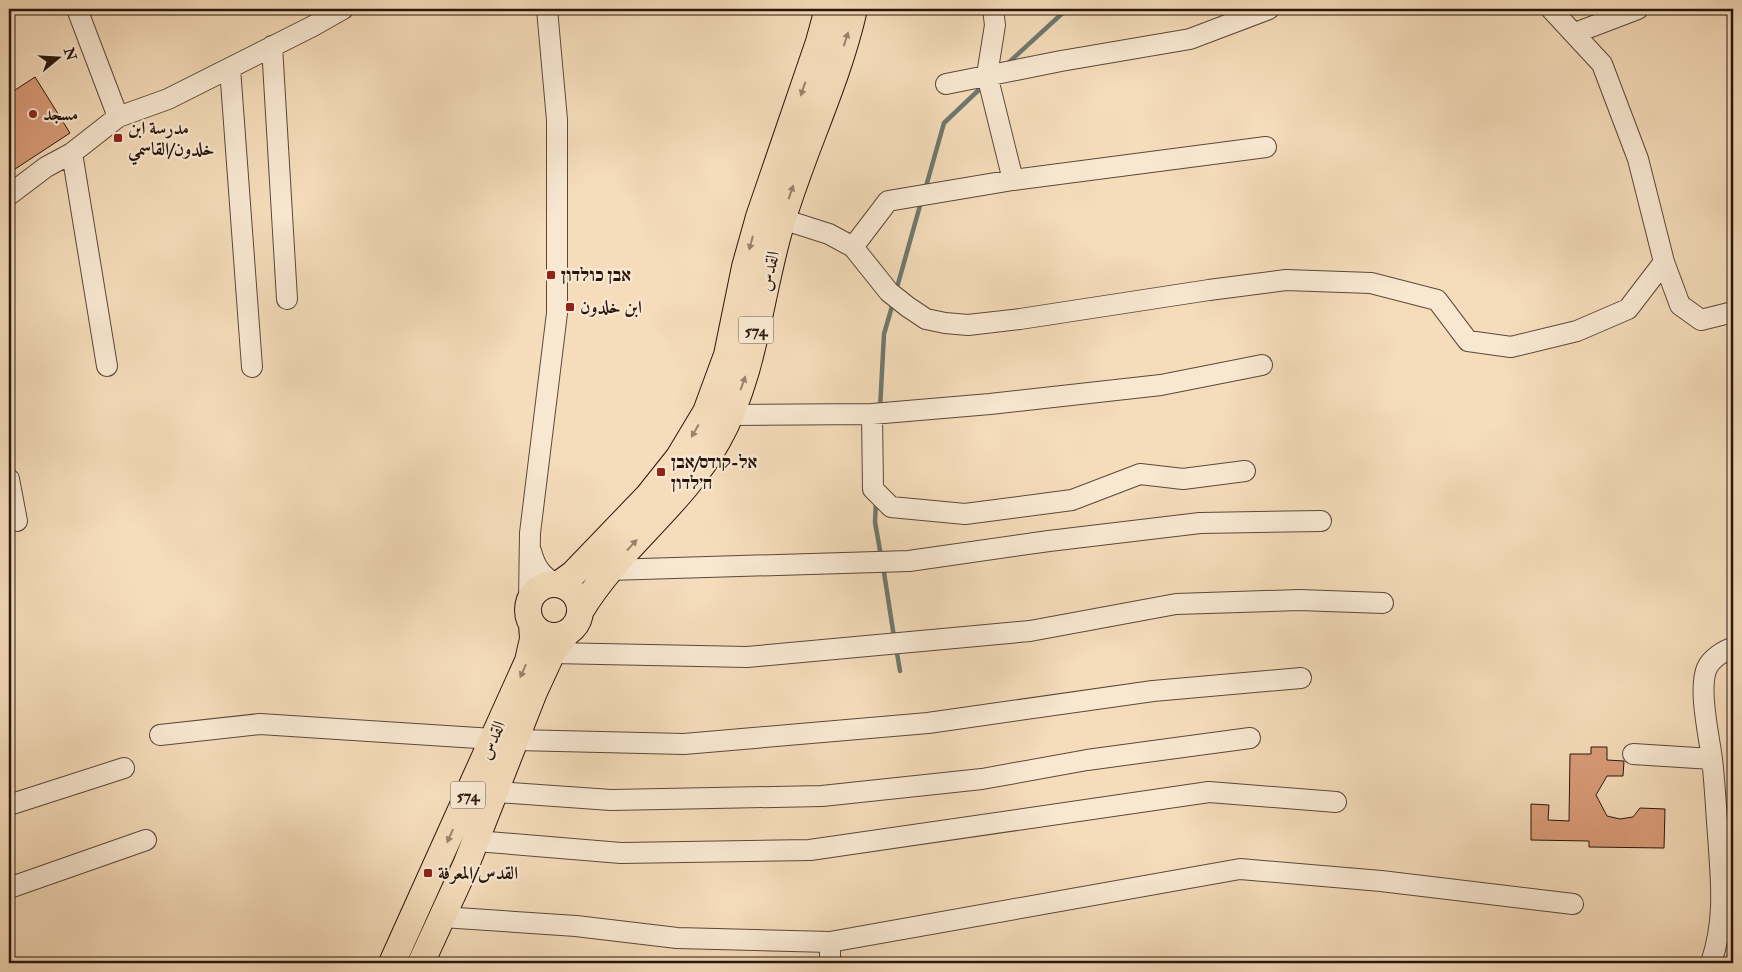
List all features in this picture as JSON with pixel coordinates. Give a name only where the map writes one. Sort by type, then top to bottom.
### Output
[{"type":"main road","name":"القدس","points":[[557,584],[573,574],[648,496],[678,457],[706,412],[727,355],[745,267],[758,217],[820,42],[828,9]]},
{"type":"main road","name":"القدس","points":[[581,610],[609,570],[691,480],[714,446],[730,415],[746,375],[782,219],[842,51],[854,9]]},
{"type":"main road","name":"574","points":[[530,613],[539,588],[547,584],[557,584]]},
{"type":"main road","points":[[557,584],[571,589],[576,595],[581,610]]},
{"type":"main road","name":"574","points":[[559,643],[576,625],[581,610]]},
{"type":"main road","name":"القدس","points":[[421,963],[476,842],[496,792],[504,740],[533,639],[530,613]]},
{"type":"main road","points":[[530,613],[538,631],[555,637],[559,643]]},
{"type":"main road","name":"القدس","points":[[392,963],[504,740],[534,692],[559,643]]},
{"type":"street","points":[[76,9],[118,117]]},
{"type":"street","points":[[9,195],[46,167],[72,152],[118,117],[168,99],[343,9]]},
{"type":"street","points":[[530,613],[530,533],[557,313],[557,120],[547,9]]},
{"type":"street","points":[[993,9],[995,25],[987,75],[1013,180]]},
{"type":"street","points":[[946,84],[1061,61],[1190,39],[1269,9]]},
{"type":"street","points":[[1551,9],[1602,64],[1638,159],[1664,262],[1680,306],[1701,320],[1733,312]]},
{"type":"street","points":[[1575,33],[1638,9]]},
{"type":"street","points":[[272,46],[288,299]]},
{"type":"street","points":[[230,68],[252,367]]},
{"type":"street","points":[[853,247],[888,201],[1013,180],[1266,147]]},
{"type":"street","points":[[72,152],[107,366]]},
{"type":"street","points":[[782,219],[829,234],[853,247],[895,297],[926,319],[968,325],[1286,280],[1371,283],[1437,300],[1468,341],[1511,347],[1577,331],[1628,309],[1664,262]]},
{"type":"street","points":[[730,415],[872,414],[990,404],[1161,385],[1262,365]]},
{"type":"street","points":[[872,414],[873,489],[891,507],[965,514],[1072,500],[1140,474],[1183,479],[1245,471]]},
{"type":"street","points":[[9,478],[17,521]]},
{"type":"street","points":[[609,570],[909,561],[1049,541],[1200,523],[1321,521]]},
{"type":"street","points":[[529,546],[539,571],[545,578],[557,584]]},
{"type":"street","points":[[559,643],[747,657],[1030,631],[1176,604],[1299,600],[1383,603]]},
{"type":"street","points":[[1711,963],[1718,944],[1722,912],[1720,858],[1712,759],[1703,686],[1707,668],[1715,658],[1733,648]]},
{"type":"street","points":[[160,735],[260,724],[504,740],[684,744],[928,723],[1153,690],[1301,678]]},
{"type":"street","points":[[496,792],[611,800],[822,796],[982,779],[1087,760],[1250,738]]},
{"type":"street","points":[[1633,754],[1712,759]]},
{"type":"street","points":[[9,805],[124,768]]},
{"type":"street","points":[[476,842],[621,853],[810,850],[1209,792],[1336,802]]},
{"type":"street","points":[[9,888],[146,840]]},
{"type":"street","points":[[442,917],[576,926],[677,938],[830,942],[1240,869],[1381,881],[1573,904]]},
{"type":"street","points":[[830,942],[830,963]]},
{"type":"building","name":"مسجد","points":[[35,77],[70,133],[9,173],[9,94]]},
{"type":"building","points":[[1591,747],[1607,747],[1607,760],[1624,761],[1623,776],[1607,776],[1596,795],[1607,816],[1620,819],[1633,817],[1640,808],[1665,809],[1664,848],[1589,847],[1589,841],[1531,840],[1531,804],[1549,805],[1548,820],[1569,821],[1570,754],[1591,754]]},
{"type":"waterway","points":[[1006,65],[1067,9]]},
{"type":"waterway","points":[[925,190],[944,123],[984,85]]},
{"type":"waterway","points":[[896,291],[921,202]]},
{"type":"waterway","points":[[880,409],[884,334],[893,303]]},
{"type":"waterway","points":[[876,502],[875,522],[881,556]]},
{"type":"waterway","points":[[883,566],[894,637]]},
{"type":"waterway","points":[[896,647],[900,671]]},
{"type":"place","name":"مسجد","points":[[33,114]]},
{"type":"place","name":"مدرسة ابن خلدون/القاسمي","points":[[118,138]]},
{"type":"place","name":"אבן כולדון","points":[[551,275]]},
{"type":"place","name":"ابن خلدون","points":[[570,307]]},
{"type":"place","name":"אל-קודס/אבן ח׳לדון","points":[[661,472]]},
{"type":"place","name":"القدس/المعرفة","points":[[428,873]]}]
